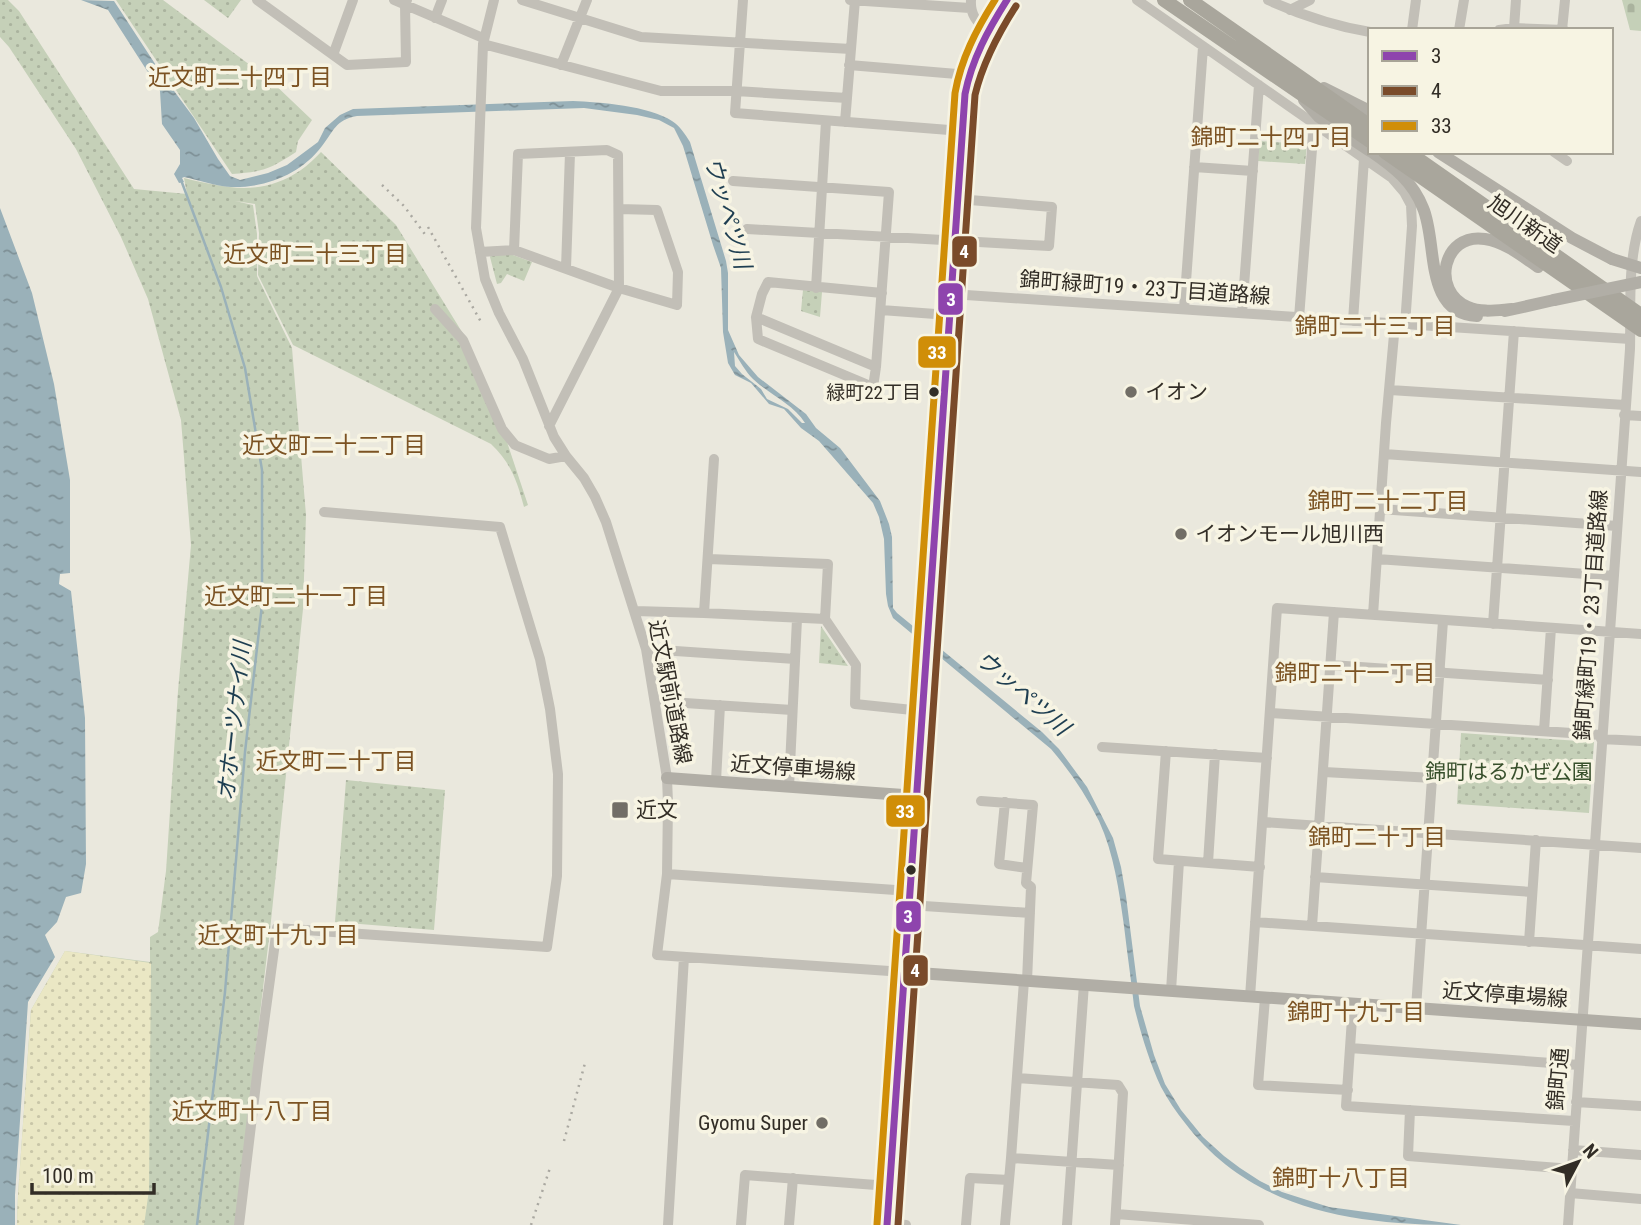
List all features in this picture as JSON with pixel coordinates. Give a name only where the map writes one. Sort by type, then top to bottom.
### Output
[{"type":"highway","points":[[1164,0],[1368,140]]},
{"type":"highway","points":[[1190,0],[1368,124]]},
{"type":"highway","name":"旭川新道","points":[[1388,154],[1634,323]]},
{"type":"highway","name":"旭川新道","points":[[1411,154],[1634,323]]},
{"type":"main road","points":[[1007,0],[974,57],[962,131],[904,972],[1084,984]]},
{"type":"main road","points":[[1293,72],[1368,110]]},
{"type":"main road","points":[[1296,90],[1319,117],[1368,154],[1389,164],[1414,190],[1428,220],[1436,280],[1451,306],[1461,313],[1473,316],[1491,315],[1641,282]]},
{"type":"main road","points":[[1441,154],[1572,238],[1612,259],[1641,268]]},
{"type":"main road","points":[[1512,309],[1470,308],[1457,301],[1445,279],[1444,268],[1451,253],[1460,244],[1472,238],[1504,244],[1562,282],[1608,307]]},
{"type":"main road","name":"近文停車場線","points":[[667,778],[917,796]]},
{"type":"main road","name":"近文停車場線","points":[[1084,984],[1641,1024]]},
{"type":"street","points":[[259,0],[347,65],[406,62],[406,3]]},
{"type":"street","points":[[333,55],[353,0]]},
{"type":"street","points":[[394,0],[406,3],[483,41],[661,91],[736,91],[847,98]]},
{"type":"street","points":[[435,18],[442,0]]},
{"type":"street","points":[[483,41],[494,0]]},
{"type":"street","points":[[522,0],[641,37],[851,49]]},
{"type":"street","points":[[561,65],[587,0]]},
{"type":"street","points":[[743,0],[735,113],[962,131]]},
{"type":"street","points":[[845,122],[852,0],[970,4],[975,20],[987,31]]},
{"type":"street","points":[[1137,0],[1314,123],[1368,154],[1404,191],[1411,205],[1412,226],[1384,454],[1373,615]]},
{"type":"street","points":[[1268,0],[1290,10],[1368,32]]},
{"type":"street","points":[[1290,10],[1310,0]]},
{"type":"street","points":[[1412,28],[1416,0]]},
{"type":"street","points":[[1460,28],[1464,0]]},
{"type":"street","points":[[1514,27],[1516,0]]},
{"type":"street","points":[[1563,28],[1565,0]]},
{"type":"street","points":[[1509,28],[1530,28]]},
{"type":"street","name":"近文駅前道路線","points":[[483,41],[476,228],[485,279],[523,359],[549,426],[595,497],[606,522],[635,611],[646,649],[667,778],[667,874],[657,955],[684,957]]},
{"type":"street","points":[[1184,309],[1203,47]]},
{"type":"street","points":[[849,65],[969,75]]},
{"type":"street","points":[[1242,313],[1259,86]]},
{"type":"street","points":[[816,288],[826,121]]},
{"type":"street","points":[[1299,318],[1314,123]]},
{"type":"street","points":[[514,250],[518,154],[607,150],[618,155],[619,288],[549,426]]},
{"type":"street","points":[[566,268],[570,153]]},
{"type":"street","points":[[1353,321],[1368,154]]},
{"type":"street","points":[[1557,154],[1567,161],[1567,154]]},
{"type":"street","points":[[1194,167],[1253,171]]},
{"type":"street","points":[[733,181],[889,192],[881,310],[873,387],[758,340],[756,317],[762,293],[768,282],[882,293]]},
{"type":"street","points":[[747,229],[1049,246],[1052,207],[958,200]]},
{"type":"street","points":[[480,252],[514,250],[619,288],[677,304],[678,272],[657,210],[619,209]]},
{"type":"street","points":[[1634,323],[1634,250],[1641,221]]},
{"type":"street","name":"錦町緑町19・23丁目道路線","points":[[951,294],[1514,331],[1634,323],[1625,410],[1582,1020]]},
{"type":"street","points":[[435,309],[463,340],[502,429],[515,445],[548,458],[566,456]]},
{"type":"street","points":[[881,310],[949,315]]},
{"type":"street","points":[[756,317],[876,367]]},
{"type":"street","points":[[1493,624],[1514,331]]},
{"type":"street","points":[[1390,390],[1510,398],[1625,410],[1641,416]]},
{"type":"street","points":[[1384,454],[1641,472]]},
{"type":"street","points":[[704,613],[714,459]]},
{"type":"street","points":[[1380,509],[1617,526]]},
{"type":"street","points":[[239,1225],[277,928],[547,947],[557,876],[558,774],[550,709],[540,659],[500,527],[324,512]]},
{"type":"street","points":[[709,559],[828,564],[825,619],[856,665],[855,705],[922,711]]},
{"type":"street","points":[[1377,559],[1614,576]]},
{"type":"street","points":[[1250,997],[1277,608],[1641,634]]},
{"type":"street","points":[[635,611],[825,619]]},
{"type":"street","points":[[1312,926],[1334,612]]},
{"type":"street","points":[[789,787],[797,619]]},
{"type":"street","points":[[1416,1008],[1443,621]]},
{"type":"street","points":[[1544,731],[1551,628]]},
{"type":"street","points":[[646,649],[795,659]]},
{"type":"street","points":[[1331,665],[1548,680]]},
{"type":"street","points":[[655,701],[792,710]]},
{"type":"street","points":[[716,782],[720,705]]},
{"type":"street","points":[[1270,713],[1544,731],[1641,741]]},
{"type":"street","points":[[1102,747],[1267,758]]},
{"type":"street","points":[[1166,751],[1158,859],[1260,867]]},
{"type":"street","points":[[1208,863],[1215,754]]},
{"type":"street","points":[[1324,772],[1433,778]]},
{"type":"street","points":[[981,801],[1033,805],[1026,883],[1031,887],[1030,913],[1005,1225]]},
{"type":"street","points":[[1004,803],[999,864],[1027,868]]},
{"type":"street","points":[[1263,821],[1641,848]]},
{"type":"street","points":[[1529,942],[1536,840]]},
{"type":"street","points":[[1171,991],[1179,861]]},
{"type":"street","points":[[667,874],[910,891]]},
{"type":"street","points":[[1315,877],[1532,892]]},
{"type":"street","points":[[909,905],[1030,913]]},
{"type":"street","points":[[1255,922],[1641,949]]},
{"type":"street","points":[[668,1225],[684,957],[904,972],[887,1224],[906,1225]]},
{"type":"street","points":[[1067,1225],[1084,984]]},
{"type":"street","points":[[1265,998],[1258,1085],[1348,1090]]},
{"type":"street","points":[[1353,1004],[1346,1106],[1574,1121]]},
{"type":"street","name":"錦町通","points":[[1568,1225],[1582,1020]]},
{"type":"street","points":[[1350,1048],[1579,1065]]},
{"type":"street","points":[[1017,1077],[1118,1085],[1123,1093],[1116,1220],[1259,1225]]},
{"type":"street","points":[[1576,1102],[1641,1106]]},
{"type":"street","points":[[1410,1110],[1408,1156],[1572,1169]]},
{"type":"street","points":[[1573,1150],[1641,1155]]},
{"type":"street","points":[[1012,1158],[1119,1165]]},
{"type":"street","points":[[741,1225],[745,1175],[889,1186]]},
{"type":"street","points":[[789,1225],[793,1178]]},
{"type":"street","points":[[966,1225],[970,1178],[1009,1180]]},
{"type":"street","points":[[1570,1193],[1641,1199]]},
{"type":"green space","points":[[0,0],[8,0],[19,11],[134,189],[187,194],[184,178],[229,187],[257,187],[286,179],[304,168],[321,152],[396,225],[462,332],[492,397],[528,505],[524,507],[512,473],[504,458],[491,444],[293,345],[258,275],[259,233],[255,204],[235,201],[253,205],[257,234],[257,276],[292,348],[306,515],[303,609],[271,921],[235,1225],[17,1225],[31,1010],[65,951],[150,962],[150,937],[158,932],[166,871],[191,545],[181,420],[148,299],[121,237],[76,149],[0,37]]},
{"type":"green space","points":[[116,0],[163,0],[270,80],[312,120],[298,141],[296,152],[266,169],[232,174]]},
{"type":"green space","points":[[204,0],[241,0],[228,18]]},
{"type":"green space","points":[[1622,0],[1641,0],[1641,31],[1630,30]]},
{"type":"green space","points":[[1259,141],[1307,144],[1305,164],[1258,161]]},
{"type":"green space","points":[[491,255],[513,255],[532,262],[524,281],[507,274],[501,283],[497,284]]},
{"type":"green space","points":[[803,290],[822,292],[820,317],[801,311]]},
{"type":"green space","points":[[821,626],[848,666],[819,663]]},
{"type":"green space","name":"錦町はるかぜ公園","points":[[1461,733],[1594,742],[1589,813],[1457,804]]},
{"type":"green space","points":[[346,780],[445,790],[434,930],[335,922]]},
{"type":"sand","points":[[65,951],[151,963],[149,1190],[144,1225],[17,1225],[31,1010]]},
{"type":"water","points":[[81,0],[114,1],[194,118],[218,159],[230,176],[240,180],[287,165],[318,142],[325,128],[340,115],[353,109],[573,101],[638,108],[662,116],[677,125],[690,142],[726,261],[728,330],[739,355],[758,377],[806,414],[816,428],[840,448],[880,501],[892,537],[893,608],[1042,732],[1059,749],[1087,787],[1113,838],[1126,896],[1140,1006],[1165,1084],[1181,1110],[1203,1137],[1224,1156],[1260,1181],[1282,1192],[1329,1207],[1461,1225],[1384,1222],[1346,1216],[1275,1194],[1242,1176],[1212,1153],[1175,1110],[1157,1077],[1134,1006],[1118,886],[1109,846],[1099,821],[1065,766],[1051,749],[893,618],[886,594],[884,539],[873,503],[819,441],[801,428],[784,409],[769,404],[751,383],[735,375],[728,363],[723,332],[721,268],[683,146],[674,128],[659,120],[637,115],[584,108],[357,116],[339,123],[304,164],[270,182],[244,187],[225,186],[184,177],[184,182],[179,183],[174,174],[180,164],[180,150],[162,124],[160,91],[108,10]],"holes":[[[734,352],[753,379],[794,410],[805,423],[788,409],[767,399],[761,389],[735,366]]]},
{"type":"water","points":[[0,208],[32,293],[54,384],[70,480],[70,573],[60,574],[59,584],[71,591],[85,718],[86,864],[81,893],[66,897],[57,922],[45,935],[55,957],[28,1002],[15,1225],[0,1225]]},
{"type":"waterway","name":"オホーツナイ川","points":[[181,180],[221,287],[245,368],[262,470],[262,605],[245,752],[225,992],[197,1225]]},
{"type":"railway","points":[[382,185],[404,206],[427,237]]},
{"type":"railway","points":[[428,227],[481,322]]},
{"type":"railway","points":[[564,1141],[585,1063]]},
{"type":"railway","points":[[531,1225],[550,1168]]},
{"type":"transit line","name":"33","points":[[877,1224],[955,93],[970,45],[995,0]]},
{"type":"transit line","name":"3","points":[[887,1225],[965,94],[982,45],[1007,0]]},
{"type":"transit line","name":"4","points":[[898,1225],[975,95],[992,49],[1016,6]]},
{"type":"place","name":"緑町22丁目","points":[[934,392]]},
{"type":"place","name":"イオン","points":[[1131,392]]},
{"type":"place","name":"イオンモール旭川西","points":[[1181,534]]},
{"type":"place","name":"近文","points":[[620,810]]},
{"type":"place","name":"Gyomu Super","points":[[822,1123]]},
{"type":"district","name":"近文町二十四丁目","points":[[240,77]]},
{"type":"district","name":"錦町二十四丁目","points":[[1271,137]]},
{"type":"district","name":"近文町二十三丁目","points":[[315,254]]},
{"type":"district","name":"錦町二十三丁目","points":[[1375,326]]},
{"type":"district","name":"近文町二十二丁目","points":[[334,445]]},
{"type":"district","name":"錦町二十二丁目","points":[[1388,501]]},
{"type":"district","name":"近文町二十一丁目","points":[[296,596]]},
{"type":"district","name":"錦町二十一丁目","points":[[1355,673]]},
{"type":"district","name":"近文町二十丁目","points":[[336,761]]},
{"type":"district","name":"錦町二十丁目","points":[[1377,837]]},
{"type":"district","name":"近文町十九丁目","points":[[278,935]]},
{"type":"district","name":"錦町十九丁目","points":[[1356,1012]]},
{"type":"district","name":"近文町十八丁目","points":[[252,1111]]},
{"type":"district","name":"錦町十八丁目","points":[[1341,1178]]},
{"type":"water label","name":"ウッペツ川","points":[[728,213]]},
{"type":"water label","name":"ウッペツ川","points":[[1023,693]]}]
